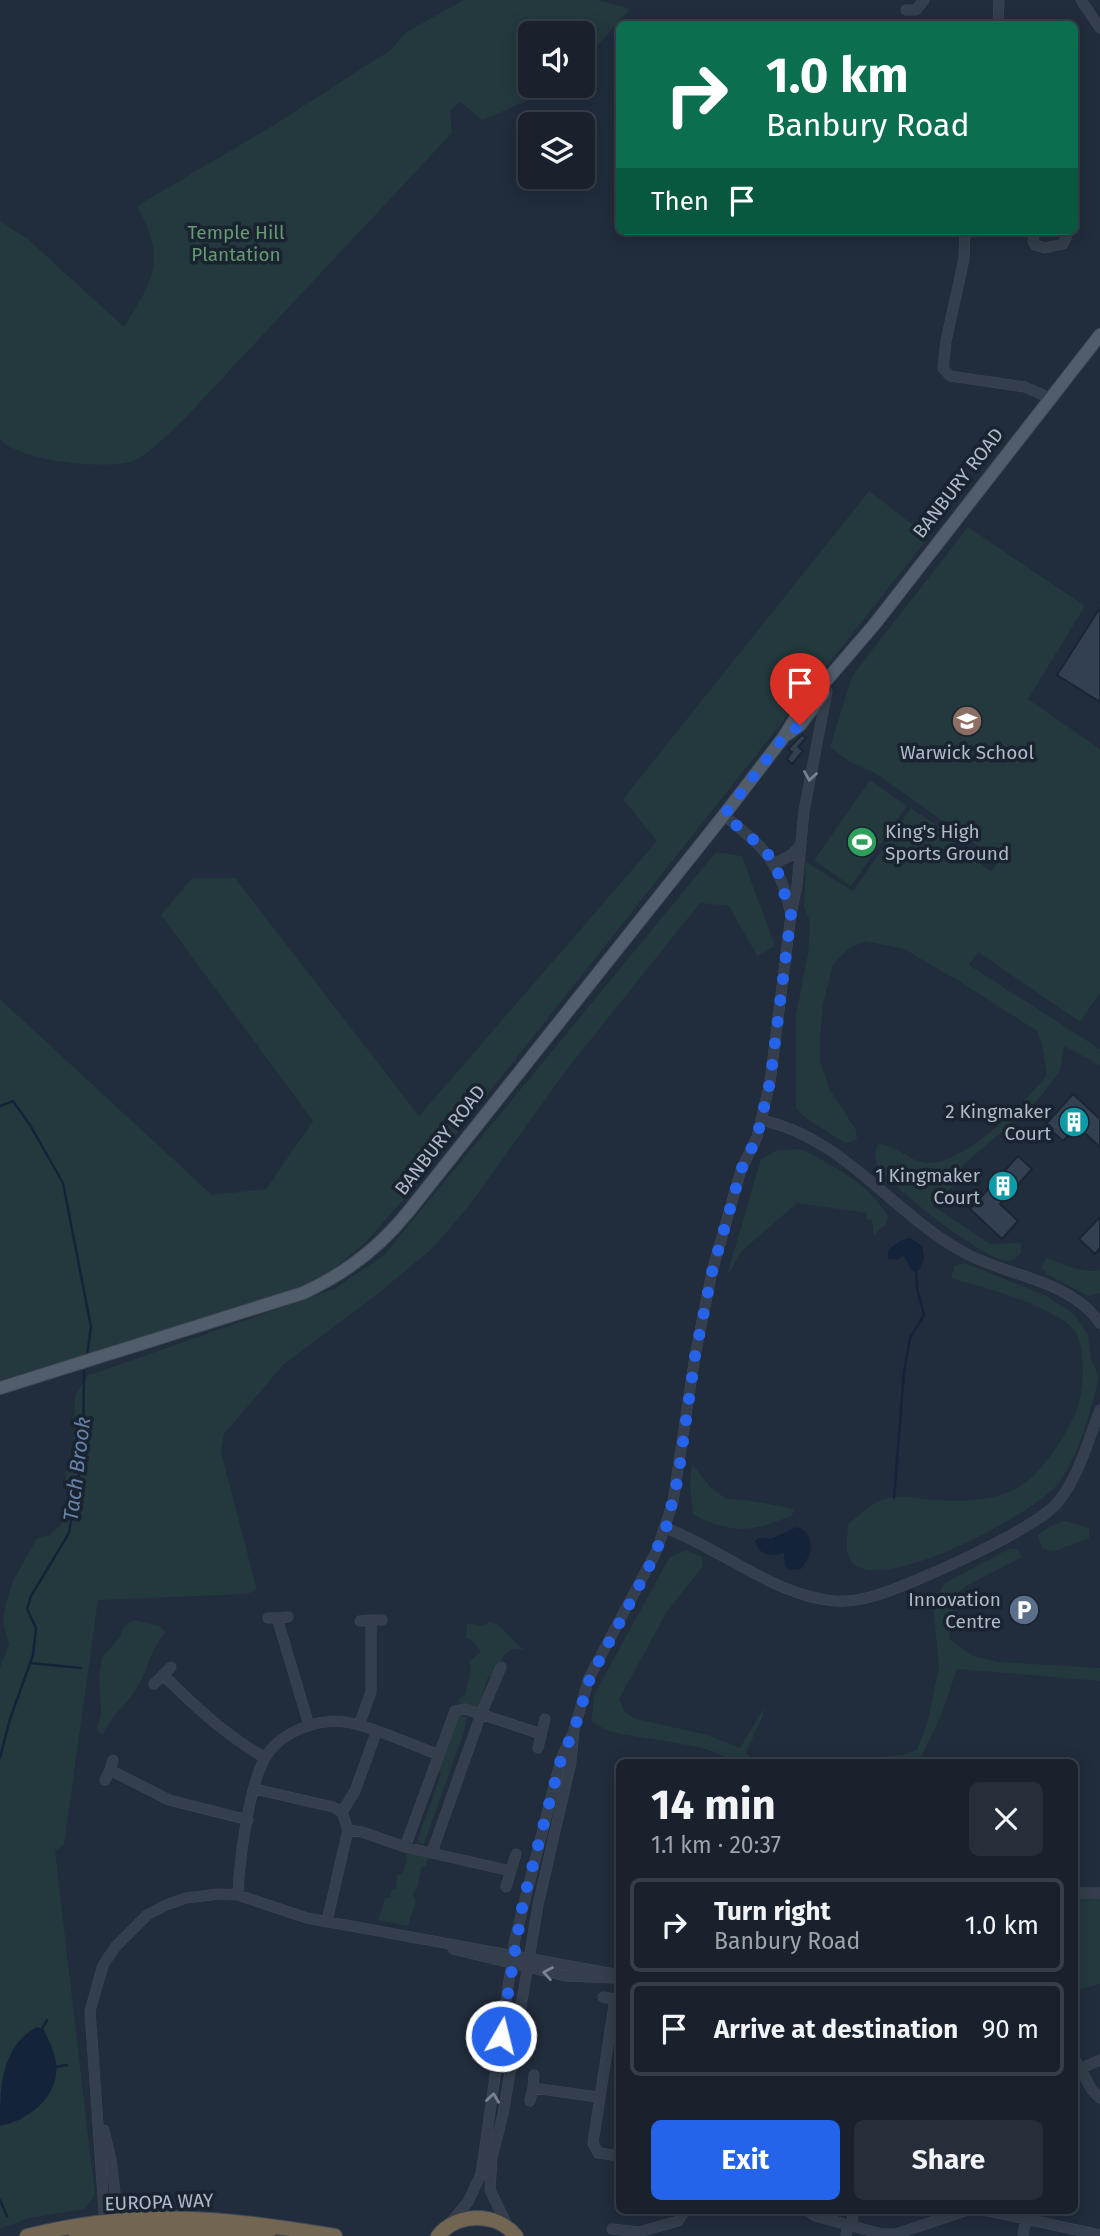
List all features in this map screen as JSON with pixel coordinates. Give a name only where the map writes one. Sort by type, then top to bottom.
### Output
[{"type":"highway","name":"EUROPA WAY","points":[[27,2236],[113,2230],[180,2217],[212,2218],[335,2236]]},
{"type":"highway","points":[[440,2233],[475,2218],[494,2221],[514,2234]]},
{"type":"highway","points":[[76,2236],[113,2230],[223,2231],[268,2236]]},
{"type":"main road","name":"BANBURY ROAD","points":[[783,738],[800,725],[842,671],[849,656],[1100,335]]},
{"type":"main road","name":"BANBURY ROAD","points":[[0,1388],[280,1302],[332,1279],[366,1256],[408,1212],[724,815],[834,668],[849,656]]},
{"type":"street","points":[[906,10],[916,10],[924,0]]},
{"type":"street","points":[[998,21],[999,0]]},
{"type":"street","points":[[1081,0],[1100,28]]},
{"type":"street","points":[[965,235],[964,259],[946,341],[943,368],[953,377],[1025,387],[1050,398]]},
{"type":"street","points":[[1034,235],[1035,244],[1045,248],[1063,244],[1066,235]]},
{"type":"street","points":[[440,2233],[468,2202],[481,2174],[511,1965],[523,1902],[561,1759],[574,1730],[590,1678],[648,1569],[666,1528],[678,1478],[695,1356],[727,1202],[761,1120],[775,1052],[804,811],[828,687]]},
{"type":"street","points":[[724,815],[762,847],[775,863],[791,915]]},
{"type":"street","points":[[775,863],[790,856],[800,845]]},
{"type":"street","points":[[761,1120],[787,1127],[815,1140],[852,1163],[950,1244],[990,1264],[1066,1293],[1086,1306],[1100,1323]]},
{"type":"street","points":[[666,1528],[799,1594],[832,1601],[872,1597],[1022,1529],[1052,1510],[1075,1475],[1100,1410]]},
{"type":"street","points":[[278,1618],[309,1725]]},
{"type":"street","points":[[359,1725],[371,1692],[371,1620]]},
{"type":"street","points":[[154,1684],[171,1667]]},
{"type":"street","points":[[432,1852],[481,1714],[501,1667]]},
{"type":"street","points":[[163,1675],[216,1727],[265,1758]]},
{"type":"street","points":[[405,1847],[437,1754],[455,1712],[465,1709],[541,1734]]},
{"type":"street","points":[[538,1748],[545,1719]]},
{"type":"street","points":[[238,1895],[255,1789],[265,1758],[287,1737],[309,1725],[339,1721],[359,1725],[437,1754]]},
{"type":"street","points":[[514,2234],[493,2198],[490,2178],[528,1957],[547,1859],[571,1762],[574,1730]]},
{"type":"street","points":[[342,1812],[355,1791],[376,1733]]},
{"type":"street","points":[[105,1780],[111,1765],[169,1800],[248,1820]]},
{"type":"street","points":[[255,1789],[333,1807],[342,1812],[348,1830],[327,1921]]},
{"type":"street","points":[[348,1830],[405,1847],[511,1871]]},
{"type":"street","points":[[506,1887],[516,1854]]},
{"type":"street","points":[[1078,1893],[1100,1893]]},
{"type":"street","points":[[113,2230],[90,2035],[90,2011],[95,1985],[110,1955],[129,1931],[166,1905],[186,1898],[238,1895],[293,1914],[430,1942],[513,1954],[616,1976]]},
{"type":"street","points":[[430,1942],[526,1969],[577,1977],[616,1977]]},
{"type":"street","points":[[603,1997],[616,1999]]},
{"type":"street","points":[[616,2004],[598,2097],[593,2143],[597,2154],[616,2156]]},
{"type":"street","points":[[1082,2068],[1100,2060]]},
{"type":"street","points":[[1078,2063],[1092,2090],[1100,2098]]},
{"type":"street","points":[[530,2101],[534,2075]]},
{"type":"street","points":[[533,2088],[598,2097]]},
{"type":"street","points":[[612,2229],[635,2234],[678,2221],[682,2214]]},
{"type":"street","points":[[812,2214],[849,2229],[896,2234],[955,2214]]},
{"type":"street","points":[[1023,2236],[1027,2215],[1100,2235]]},
{"type":"green space","name":"Temple Hill Plantation","points":[[464,0],[598,0],[630,9],[619,21],[616,21],[616,25],[595,48],[595,21],[518,21],[518,98],[534,98],[482,120],[460,102],[450,111],[452,133],[197,406],[142,456],[120,464],[64,462],[25,453],[0,439],[0,221],[28,239],[124,327],[143,295],[153,269],[152,241],[137,206],[277,123],[392,49],[406,32]]},
{"type":"green space","points":[[869,491],[929,537],[411,1191],[366,1242],[338,1266],[311,1283],[97,1352],[0,1380],[0,999],[212,1195],[266,1189],[313,1121],[161,915],[192,878],[235,878],[419,1116],[657,841],[623,799]]},
{"type":"green space","name":"Warwick School","points":[[968,527],[1085,606],[1028,699],[1100,749],[1100,993],[1080,1022],[978,952],[969,965],[1100,1049],[1100,1065],[1064,1046],[1060,1071],[1037,1101],[961,1167],[962,1177],[933,1206],[990,1244],[1021,1243],[1021,1253],[1013,1260],[1007,1261],[980,1249],[921,1207],[880,1169],[875,1154],[878,1144],[921,1162],[942,1161],[958,1154],[993,1130],[1047,1075],[1037,1031],[904,949],[865,941],[849,949],[833,964],[823,1004],[820,1038],[820,1060],[829,1088],[856,1130],[857,1140],[845,1143],[796,1109],[796,1015],[808,954],[810,922],[804,907],[806,862],[853,891],[911,808],[943,830],[955,845],[991,871],[999,861],[875,773],[850,762],[830,747],[852,676]]},
{"type":"green space","points":[[870,780],[907,806],[851,886],[814,860]]},
{"type":"green space","points":[[716,852],[742,856],[775,946],[757,956],[729,906],[700,903],[568,1068],[468,1207],[434,1247],[379,1293],[283,1365],[224,1434],[221,1452],[257,1590],[247,1594],[98,1600],[64,1845],[55,1851],[95,2195],[85,2209],[29,2218],[0,2229],[0,1667],[9,1645],[3,1622],[13,1581],[37,1538],[49,1535],[62,1524],[70,1504],[65,1474],[73,1446],[75,1396],[87,1376],[334,1289],[384,1255]]},
{"type":"green space","points":[[800,1149],[860,1185],[880,1204],[888,1216],[886,1224],[874,1235],[872,1220],[866,1219],[867,1213],[797,1203],[742,1251],[726,1278],[761,1159],[778,1150]]},
{"type":"green space","points":[[1046,1257],[1080,1269],[1100,1270],[1100,1293],[1088,1296],[1046,1274],[1042,1267]]},
{"type":"green space","points":[[964,1263],[1045,1295],[1074,1314],[1088,1335],[1091,1359],[1099,1377],[1088,1419],[1072,1462],[1056,1486],[1042,1499],[988,1532],[955,1548],[891,1569],[867,1570],[851,1561],[847,1543],[848,1524],[867,1509],[892,1497],[973,1500],[997,1496],[1019,1487],[1036,1473],[1052,1453],[1079,1403],[1082,1357],[1073,1329],[1049,1312],[1033,1305],[951,1278],[954,1266]]},
{"type":"green space","points":[[692,1463],[710,1487],[727,1499],[795,1509],[792,1515],[754,1528],[731,1528],[706,1521],[693,1514],[690,1484]]},
{"type":"green space","points":[[1065,1521],[1089,1528],[1089,1538],[1054,1551],[1042,1549],[1038,1535]]},
{"type":"green space","points":[[1010,1548],[1018,1550],[1022,1557],[956,1594],[949,1639],[973,1656],[1000,1662],[1100,1668],[1100,1681],[957,1669],[942,1713],[920,1759],[860,1759],[901,1755],[917,1750],[928,1720],[939,1667],[933,1605],[945,1583]]},
{"type":"green space","points":[[686,1550],[702,1557],[702,1567],[667,1612],[619,1699],[625,1712],[636,1719],[704,1734],[740,1748],[764,1708],[763,1716],[746,1752],[752,1759],[728,1759],[695,1746],[616,1733],[591,1722],[595,1693],[669,1558]]},
{"type":"green space","points":[[134,1620],[159,1626],[166,1632],[154,1649],[137,1688],[111,1720],[103,1735],[96,1730],[101,1715],[99,1677],[102,1657],[120,1637],[124,1626]]},
{"type":"green space","points":[[490,1622],[501,1627],[526,1650],[510,1650],[506,1654],[494,1673],[488,1677],[479,1707],[459,1703],[459,1698],[465,1695],[471,1666],[469,1662],[481,1652],[473,1641],[466,1638],[467,1623],[481,1626]]},
{"type":"green space","points":[[459,1716],[467,1717],[465,1729],[424,1844],[417,1842],[441,1774],[437,1770]]},
{"type":"green space","points":[[406,1853],[428,1857],[426,1866],[421,1868],[418,1886],[413,1894],[416,1901],[408,1926],[378,1920],[385,1898],[389,1898],[392,1890],[396,1888],[397,1875],[402,1874],[407,1860]]},
{"type":"green space","points":[[1078,1893],[1100,1893],[1100,1984],[1078,1990]]},
{"type":"water","points":[[910,1238],[922,1246],[924,1259],[919,1270],[912,1271],[904,1256],[897,1260],[888,1259],[888,1250],[900,1241]]},
{"type":"water","points":[[797,1527],[808,1535],[811,1546],[801,1569],[790,1570],[785,1566],[784,1553],[766,1554],[755,1541],[759,1538],[771,1539]]},
{"type":"water","points":[[37,2027],[44,2030],[55,2057],[54,2085],[32,2112],[0,2126],[2,2084],[9,2058],[25,2036]]},
{"type":"building","points":[[1100,608],[1100,702],[1057,675]]},
{"type":"building","points":[[802,735],[806,738],[798,747],[803,751],[792,764],[787,759],[792,752],[788,749]]},
{"type":"building","name":"2 Kingmaker Court","points":[[1073,1094],[1100,1119],[1100,1147],[1077,1126],[1063,1141],[1045,1125]]},
{"type":"building","name":"1 Kingmaker Court","points":[[1018,1156],[1032,1169],[1000,1204],[1018,1221],[1002,1239],[970,1209]]},
{"type":"building","points":[[1100,1217],[1100,1248],[1095,1254],[1079,1239]]},
{"type":"waterway","name":"Tach Brook","points":[[0,1106],[13,1101],[63,1183],[91,1327],[87,1355]]},
{"type":"waterway","points":[[894,1498],[904,1372],[910,1338],[924,1315],[917,1288],[916,1270]]},
{"type":"waterway","name":"Tach Brook","points":[[0,1758],[10,1719],[33,1655],[36,1628],[27,1609],[31,1596],[69,1533],[83,1450],[84,1371]]},
{"type":"waterway","points":[[30,1663],[81,1668]]},
{"type":"waterway","points":[[42,2029],[47,2020]]},
{"type":"waterway","points":[[55,2067],[67,2065]]},
{"type":"waterway","points":[[0,2200],[7,2216]]},
{"type":"place","name":"Warwick School","points":[[967,721]]},
{"type":"place","name":"King's High Sports Ground","points":[[862,842]]},
{"type":"place","name":"2 Kingmaker Court","points":[[1074,1122]]},
{"type":"place","name":"1 Kingmaker Court","points":[[1003,1186]]},
{"type":"place","name":"Innovation Centre","points":[[1024,1610]]},
{"type":"route","points":[[501,2036],[523,1902],[561,1759],[574,1730],[590,1678],[648,1569],[666,1528],[678,1478],[695,1356],[712,1272],[741,1170],[757,1137],[770,1082],[791,915],[775,863],[762,847],[724,815],[783,738],[800,725]]}]
